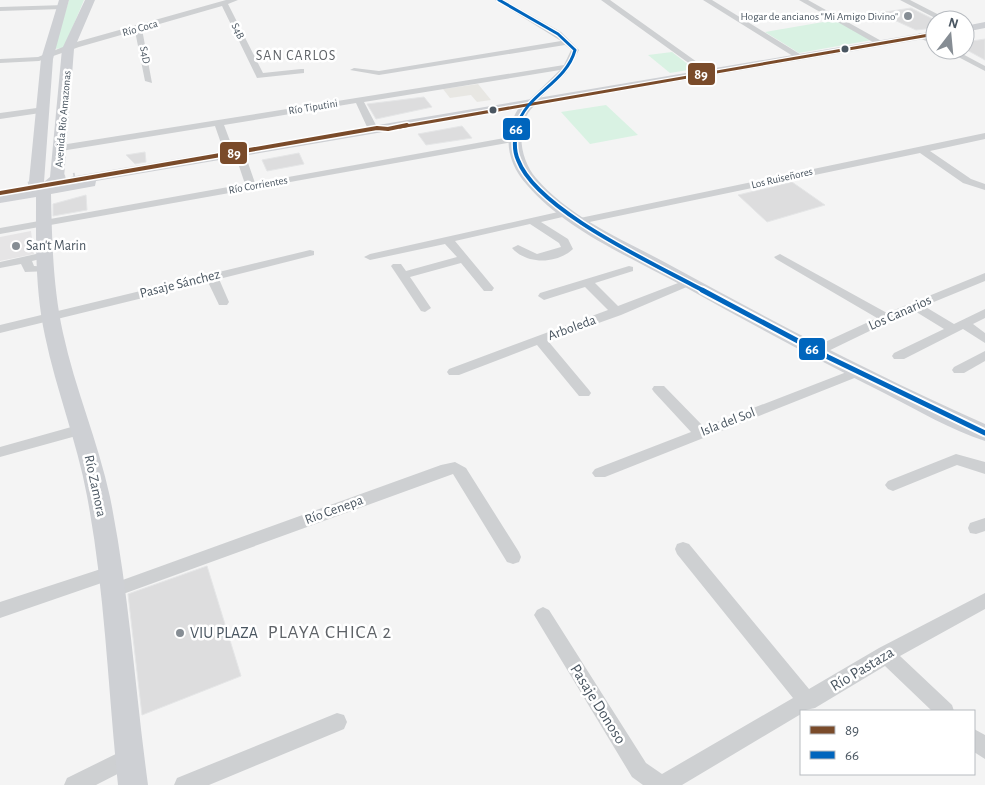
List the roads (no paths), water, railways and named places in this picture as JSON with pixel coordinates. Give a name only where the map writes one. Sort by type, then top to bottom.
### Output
[{"type":"main road","name":"Avenida Río Amazonas","points":[[41,185],[61,148],[68,49],[90,0]]},
{"type":"main road","name":"Avenida Río Amazonas","points":[[41,185],[47,56],[63,3]]},
{"type":"main road","points":[[76,180],[375,129],[383,124],[925,34]]},
{"type":"main road","points":[[533,100],[521,114],[515,150],[520,166],[538,186],[574,217],[817,352],[985,433]]},
{"type":"main road","points":[[0,193],[235,153],[280,141],[306,141]]},
{"type":"main road","points":[[0,188],[41,185]]},
{"type":"main road","points":[[0,198],[41,185]]},
{"type":"main road","name":"Río Zamora","points":[[41,185],[44,223],[39,261],[58,352],[82,429],[98,497],[111,582],[133,785]]},
{"type":"street","name":"Río Coca","points":[[0,61],[39,59],[234,0]]},
{"type":"street","points":[[501,1],[520,0]]},
{"type":"street","points":[[605,0],[705,71]]},
{"type":"street","points":[[708,0],[798,56]]},
{"type":"street","points":[[802,0],[880,42]]},
{"type":"street","points":[[904,0],[925,10]]},
{"type":"street","points":[[501,1],[567,42],[575,51],[566,67],[533,100]]},
{"type":"street","points":[[0,10],[63,3]]},
{"type":"street","name":"S4B","points":[[224,3],[260,76],[301,71]]},
{"type":"street","name":"S4D","points":[[138,29],[149,81]]},
{"type":"street","points":[[921,35],[925,37]]},
{"type":"street","points":[[354,70],[379,73],[567,42]]},
{"type":"street","points":[[968,60],[985,69]]},
{"type":"street","name":"Río Tiputini","points":[[61,148],[566,67]]},
{"type":"street","points":[[359,100],[375,129]]},
{"type":"street","points":[[0,116],[44,110]]},
{"type":"street","points":[[219,123],[251,187]]},
{"type":"street","name":"Los Ruiseñores","points":[[370,257],[532,221],[574,217],[985,136]]},
{"type":"street","name":"Río Corrientes","points":[[0,231],[516,140]]},
{"type":"street","points":[[921,149],[967,181],[985,187]]},
{"type":"street","points":[[518,248],[531,258],[567,249],[564,241],[532,221]]},
{"type":"street","points":[[448,240],[488,288]]},
{"type":"street","name":"Pasaje Sánchez","points":[[0,329],[310,253]]},
{"type":"street","points":[[780,257],[886,318]]},
{"type":"street","points":[[424,308],[400,270],[464,259]]},
{"type":"street","points":[[0,264],[39,261]]},
{"type":"street","points":[[544,296],[629,269]]},
{"type":"street","points":[[212,276],[223,302]]},
{"type":"street","name":"Los Canarios","points":[[817,352],[914,305],[985,277]]},
{"type":"street","points":[[587,282],[617,312]]},
{"type":"street","name":"Arboleda","points":[[454,372],[690,283]]},
{"type":"street","points":[[914,305],[985,339]]},
{"type":"street","points":[[899,356],[985,313]]},
{"type":"street","points":[[540,340],[584,393]]},
{"type":"street","points":[[959,370],[985,355]]},
{"type":"street","name":"Isla del Sol","points":[[600,472],[857,372]]},
{"type":"street","points":[[658,389],[701,433]]},
{"type":"street","points":[[0,452],[82,429]]},
{"type":"street","points":[[893,485],[956,459],[985,468]]},
{"type":"street","name":"Río Cenepa","points":[[0,610],[111,582],[446,469],[455,468],[461,472],[513,557]]},
{"type":"street","points":[[683,549],[808,702]]},
{"type":"street","name":"Río Pastaza","points":[[662,785],[808,702],[885,654],[985,600]]},
{"type":"street","name":"Pasaje Donoso","points":[[543,615],[639,770],[662,785]]},
{"type":"street","points":[[885,654],[944,710]]},
{"type":"street","points":[[184,785],[338,722]]},
{"type":"street","points":[[975,739],[985,749]]},
{"type":"street","points":[[74,785],[130,757]]},
{"type":"tunnel","points":[[29,189],[76,180]]},
{"type":"place","name":"Hogar de ancianos \"Mi Amigo Divino\"","points":[[908,16]]},
{"type":"place","name":"San't Marin","points":[[16,246]]},
{"type":"place","name":"VIU PLAZA","points":[[180,633]]},
{"type":"district","name":"SAN CARLOS","points":[[296,56]]},
{"type":"district","name":"PLAYA CHICA 2","points":[[330,632]]}]
